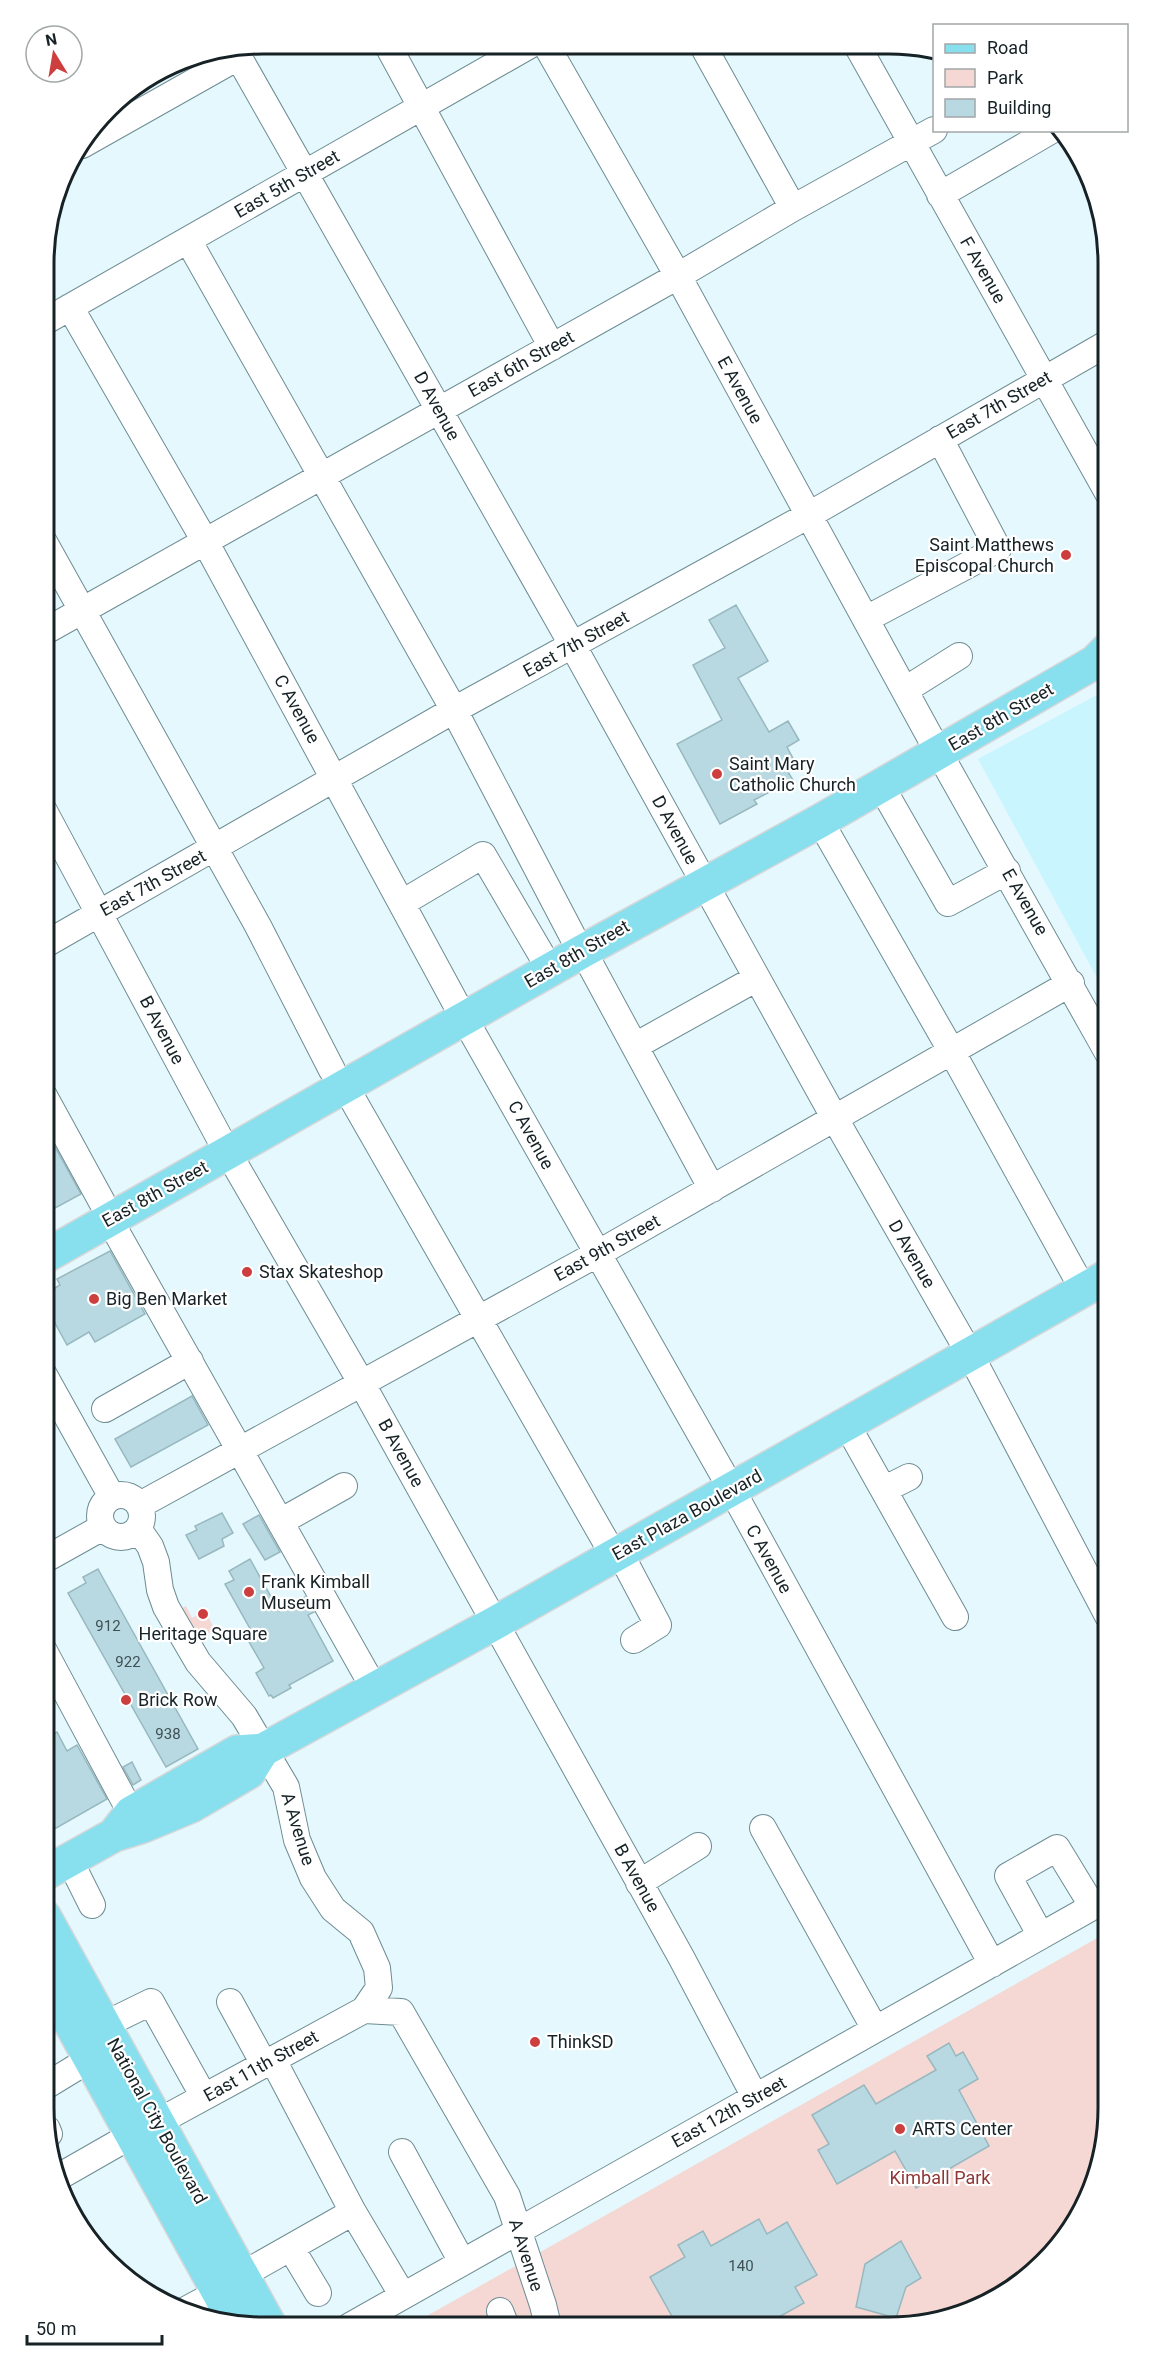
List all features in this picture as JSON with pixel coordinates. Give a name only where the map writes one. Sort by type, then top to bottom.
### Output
[{"type":"main road","name":"East 8th Street","points":[[701,875],[820,821],[880,786],[935,745],[1083,648],[1098,645]]},
{"type":"main road","name":"East 8th Street","points":[[54,1250],[106,1211],[339,1078],[935,745],[1098,659]]},
{"type":"main road","name":"East 8th Street","points":[[460,1010],[541,954],[578,944]]},
{"type":"main road","name":"East 8th Street","points":[[54,1231],[106,1211]]},
{"type":"main road","name":"East Plaza Boulevard","points":[[56,1866],[122,1824],[143,1826],[191,1806],[249,1772],[263,1750],[617,1555],[1096,1284]]},
{"type":"main road","name":"National City Boulevard","points":[[54,1934],[104,2025],[145,2129],[226,2285],[234,2315]]},
{"type":"main road","name":"National City Boulevard","points":[[54,1993],[90,2059],[145,2129]]},
{"type":"main road","name":"National City Boulevard","points":[[226,2285],[260,2317]]},
{"type":"street","points":[[393,54],[552,347]]},
{"type":"street","name":"East 5th Street","points":[[54,316],[514,54]]},
{"type":"street","name":"E Avenue","points":[[551,54],[678,276],[935,745],[1098,1034]]},
{"type":"street","points":[[707,54],[792,208]]},
{"type":"street","name":"F Avenue","points":[[862,54],[1098,475]]},
{"type":"street","name":"D Avenue","points":[[238,56],[573,646],[834,1117],[970,1356],[1098,1597]]},
{"type":"street","points":[[97,136],[229,57]]},
{"type":"street","name":"East 6th Street","points":[[54,626],[206,543],[678,276],[792,208],[933,131]]},
{"type":"street","points":[[940,195],[1049,132]]},
{"type":"street","points":[[188,240],[454,711],[712,1189]]},
{"type":"street","name":"C Avenue","points":[[70,307],[206,543],[460,1010],[732,1490],[992,1964]]},
{"type":"street","name":"East 7th Street","points":[[54,939],[454,711],[809,515],[1098,349]]},
{"type":"street","points":[[866,619],[998,549],[940,439]]},
{"type":"street","points":[[54,559],[216,848],[339,1078],[658,1625],[634,1640]]},
{"type":"street","points":[[905,690],[959,656]]},
{"type":"street","points":[[880,786],[948,903],[1007,871]]},
{"type":"street","points":[[820,821],[952,1052],[1096,1284]]},
{"type":"street","name":"B Avenue","points":[[54,829],[224,1145],[362,1384],[755,2097]]},
{"type":"street","points":[[402,903],[483,855],[541,954]]},
{"type":"street","points":[[635,1046],[757,978]]},
{"type":"street","name":"East 9th Street","points":[[139,1517],[239,1450],[597,1254],[1071,983]]},
{"type":"street","points":[[54,1115],[239,1450],[374,1688]]},
{"type":"street","points":[[105,1408],[190,1361]]},
{"type":"street","points":[[54,1393],[112,1497]]},
{"type":"street","points":[[847,1425],[955,1617]]},
{"type":"street","points":[[885,1489],[909,1477]]},
{"type":"street","points":[[280,1522],[344,1486]]},
{"type":"street","points":[[130,1496],[139,1517],[133,1534],[120,1537],[107,1532],[103,1527],[100,1513],[106,1501],[112,1497],[130,1496]]},
{"type":"street","name":"A Avenue","points":[[139,1517],[156,1562],[160,1590],[166,1607],[198,1662],[244,1716],[286,1787],[297,1840],[313,1878],[333,1909],[361,1932],[377,1968],[379,1988],[364,2010]]},
{"type":"street","points":[[54,1554],[103,1527]]},
{"type":"street","points":[[54,1673],[122,1824]]},
{"type":"street","points":[[763,1828],[875,2029]]},
{"type":"street","points":[[639,1883],[698,1846]]},
{"type":"street","points":[[1041,1936],[1008,1876],[1057,1848],[1098,1899]]},
{"type":"street","points":[[56,1866],[92,1905]]},
{"type":"street","name":"East 12th Street","points":[[366,2317],[1098,1903]]},
{"type":"street","points":[[104,2025],[152,2002],[204,2097]]},
{"type":"street","points":[[230,2002],[268,2062],[403,2296]]},
{"type":"street","name":"A Avenue","points":[[364,2010],[401,2012],[507,2196],[546,2317]]},
{"type":"street","name":"East 11th Street","points":[[65,2174],[364,2010]]},
{"type":"street","points":[[54,2081],[90,2059]]},
{"type":"street","points":[[402,2152],[462,2262]]},
{"type":"street","points":[[194,2305],[353,2212]]},
{"type":"street","points":[[291,2248],[318,2293]]},
{"type":"shaded area","points":[[1098,694],[1098,980],[978,759]]},
{"type":"green space","points":[[186,1606],[192,1618],[205,1611],[215,1630],[206,1634],[203,1628],[190,1635],[177,1611]]},
{"type":"green space","name":"Kimball Park","points":[[1098,1938],[1098,2122],[1087,2175],[1070,2213],[1037,2256],[1005,2282],[982,2295],[943,2310],[889,2317],[425,2317]]},
{"type":"building","points":[[736,605],[768,661],[738,678],[769,732],[788,721],[799,740],[787,747],[796,764],[786,769],[793,780],[754,800],[757,804],[720,824],[677,744],[722,720],[693,665],[725,648],[709,620]]},
{"type":"building","points":[[54,1145],[81,1194],[54,1209]]},
{"type":"building","name":"Big Ben Market","points":[[110,1251],[145,1314],[95,1342],[89,1332],[67,1345],[54,1321],[54,1289],[60,1285],[57,1279]]},
{"type":"building","points":[[192,1396],[208,1425],[131,1467],[115,1439]]},
{"type":"building","name":"Frank Kimball Museum","points":[[222,1513],[233,1533],[222,1539],[224,1546],[199,1559],[186,1535],[197,1530],[195,1526]]},
{"type":"building","points":[[259,1515],[280,1552],[265,1560],[243,1524]]},
{"type":"building","points":[[250,1559],[279,1611],[305,1597],[314,1612],[308,1615],[333,1661],[289,1685],[291,1688],[273,1698],[269,1696],[256,1673],[264,1668],[248,1640],[253,1634],[225,1584],[234,1580],[229,1571]]},
{"type":"building","points":[[98,1569],[198,1749],[166,1767],[68,1593],[86,1583],[83,1577]]},
{"type":"building","points":[[57,1732],[67,1751],[77,1745],[107,1799],[54,1829],[54,1734]]},
{"type":"building","points":[[132,1762],[141,1780],[133,1785],[123,1767]]},
{"type":"building","name":"ARTS Center","points":[[949,2043],[956,2056],[963,2052],[978,2079],[959,2090],[989,2146],[916,2188],[895,2151],[837,2184],[818,2150],[829,2144],[812,2115],[864,2085],[876,2104],[936,2070],[927,2056]]},
{"type":"building","points":[[759,2219],[767,2234],[787,2222],[817,2275],[795,2287],[804,2303],[779,2317],[672,2317],[650,2277],[685,2257],[678,2245],[703,2231],[711,2246]]},
{"type":"building","points":[[901,2241],[921,2278],[906,2287],[897,2316],[856,2307],[865,2264]]},
{"type":"place","name":"Saint Matthews Episcopal Church","points":[[1066,555]]},
{"type":"place","name":"Saint Mary Catholic Church","points":[[717,774]]},
{"type":"place","name":"Stax Skateshop","points":[[247,1272]]},
{"type":"place","name":"Big Ben Market","points":[[94,1299]]},
{"type":"place","name":"Frank Kimball Museum","points":[[249,1592]]},
{"type":"place","name":"Heritage Square","points":[[203,1614]]},
{"type":"place","name":"Brick Row","points":[[126,1700]]},
{"type":"place","name":"ThinkSD","points":[[535,2042]]},
{"type":"place","name":"ARTS Center","points":[[900,2129]]}]
